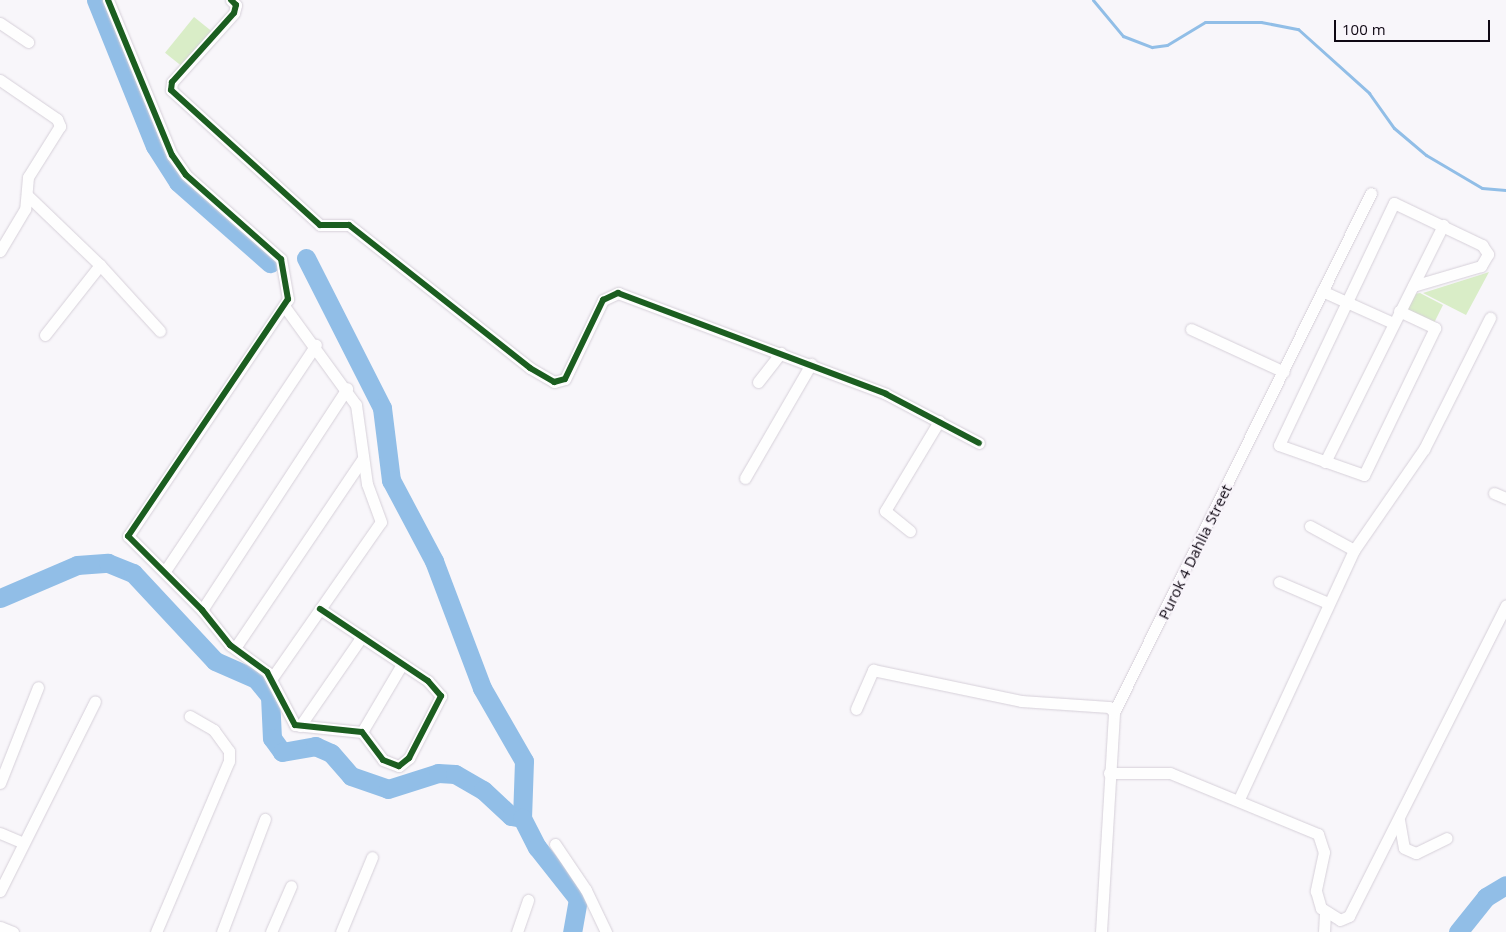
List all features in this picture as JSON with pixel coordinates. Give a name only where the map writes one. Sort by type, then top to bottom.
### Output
[{"type":"street","points":[[108,0],[172,155],[186,175],[281,259],[288,298],[130,529],[128,536],[136,547],[165,571],[235,648],[272,678],[285,712],[300,726],[362,732],[392,766],[409,758],[441,696],[402,664],[320,609]]},
{"type":"street","points":[[231,0],[236,5],[234,13],[172,82],[171,90],[320,225],[349,224],[530,368],[554,382],[565,380],[603,300],[618,293],[811,364],[939,421],[978,442]]},
{"type":"street","points":[[0,23],[28,42]]},
{"type":"street","points":[[0,80],[57,119],[60,126],[28,177],[28,196],[22,216],[0,251]]},
{"type":"street","name":"Purok 4 Dahlia Street","points":[[1100,932],[1114,712],[1371,193]]},
{"type":"street","points":[[28,196],[100,266],[160,331]]},
{"type":"street","points":[[1400,310],[1435,328],[1364,476],[1279,445],[1394,203],[1482,245],[1486,258],[1481,266],[1413,286]]},
{"type":"street","points":[[1325,462],[1392,323],[1413,286],[1443,225]]},
{"type":"street","points":[[45,335],[100,266]]},
{"type":"street","points":[[1322,291],[1392,323]]},
{"type":"street","points":[[272,678],[381,522],[362,460],[356,405],[347,388],[316,345],[284,306]]},
{"type":"street","points":[[1238,799],[1328,602],[1354,550],[1424,449],[1490,318]]},
{"type":"street","points":[[1191,329],[1284,372]]},
{"type":"street","points":[[165,571],[316,345]]},
{"type":"street","points":[[758,382],[781,353]]},
{"type":"street","points":[[744,478],[811,364]]},
{"type":"street","points":[[202,610],[347,388]]},
{"type":"street","points":[[910,531],[885,511],[939,421]]},
{"type":"street","points":[[235,648],[362,460]]},
{"type":"street","points":[[1494,493],[1506,498]]},
{"type":"street","points":[[1310,526],[1354,550]]},
{"type":"street","points":[[1279,582],[1328,602]]},
{"type":"street","points":[[1324,912],[1340,920],[1350,916],[1400,820],[1506,605]]},
{"type":"street","points":[[300,726],[362,636]]},
{"type":"street","points":[[362,732],[402,664]]},
{"type":"street","points":[[856,709],[873,670],[1021,701],[1109,707],[1114,712]]},
{"type":"street","points":[[0,783],[38,687]]},
{"type":"street","points":[[0,891],[95,701]]},
{"type":"street","points":[[156,932],[228,761],[228,751],[214,730],[190,716]]},
{"type":"street","points":[[1109,772],[1170,773],[1238,799],[1318,834],[1324,852],[1316,891],[1324,912],[1324,932]]},
{"type":"street","points":[[222,932],[265,819]]},
{"type":"street","points":[[1400,820],[1404,848],[1416,853],[1447,838]]},
{"type":"street","points":[[0,833],[23,843]]},
{"type":"street","points":[[555,844],[586,890],[606,932]]},
{"type":"street","points":[[341,932],[372,857]]},
{"type":"street","points":[[271,932],[291,886]]},
{"type":"street","points":[[517,932],[528,900]]},
{"type":"street","points":[[0,927],[13,932]]},
{"type":"green space","points":[[194,17],[214,33],[185,69],[165,53]]},
{"type":"green space","points":[[1489,272],[1466,315],[1423,293],[1483,274]]},
{"type":"green space","points":[[1420,293],[1443,305],[1433,325],[1405,310],[1414,294]]},
{"type":"waterway","points":[[96,0],[155,146],[178,182],[270,263]]},
{"type":"waterway","points":[[1093,0],[1123,36],[1152,47],[1167,45],[1205,22],[1261,22],[1298,29],[1369,93],[1394,128],[1426,155],[1482,188],[1506,190]]},
{"type":"waterway","points":[[306,258],[382,408],[391,480],[434,561],[482,688],[524,761],[522,818]]},
{"type":"waterway","points":[[0,598],[77,565],[108,563],[133,573],[215,661],[256,679],[270,696],[272,738],[282,752],[315,746],[331,753],[351,776],[388,789],[438,773],[455,774],[483,790],[511,816],[522,818],[537,847],[578,899],[572,932]]},
{"type":"waterway","points":[[1458,932],[1486,897],[1506,885]]},
{"type":"cycle path","points":[[108,0],[172,155],[186,175],[281,259],[288,299],[128,536],[202,610],[230,645],[267,672],[295,725],[362,732],[383,760],[399,766],[409,758],[441,696],[428,681],[320,609]]},
{"type":"cycle path","points":[[231,0],[236,5],[234,13],[172,82],[171,90],[320,225],[349,225],[530,368],[554,382],[565,379],[603,300],[618,293],[886,394],[979,443]]}]
